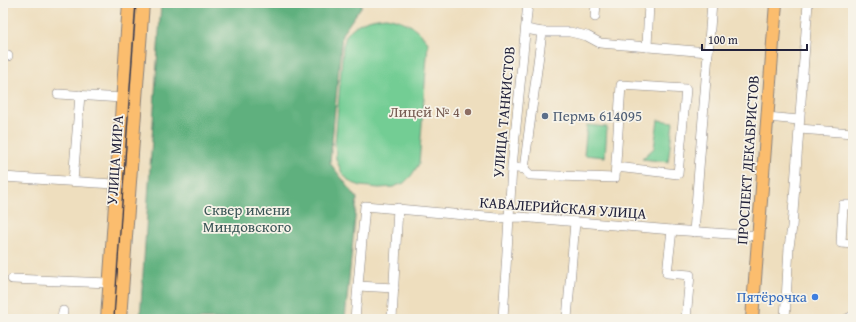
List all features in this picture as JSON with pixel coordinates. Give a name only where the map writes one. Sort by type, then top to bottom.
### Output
[{"type":"main road","name":"УЛИЦА МИРА","points":[[107,319],[129,3]]},
{"type":"main road","name":"УЛИЦА МИРА","points":[[120,319],[143,3]]},
{"type":"main road","name":"ПРОСПЕКТ ДЕКАБРИСТОВ","points":[[752,319],[776,3]]},
{"type":"street","name":"УЛИЦА ТАНКИСТОВ","points":[[502,319],[512,168],[528,3]]},
{"type":"street","points":[[595,17],[596,3]]},
{"type":"street","points":[[647,47],[649,3]]},
{"type":"street","points":[[694,232],[712,3]]},
{"type":"street","points":[[785,319],[789,247],[808,3]]},
{"type":"street","points":[[526,29],[542,32],[570,32],[587,36],[600,43],[708,52]]},
{"type":"street","points":[[524,169],[542,32]]},
{"type":"street","points":[[512,168],[524,169],[530,175],[615,178],[622,85],[686,89],[678,174],[616,167]]},
{"type":"street","points":[[58,94],[122,98]]},
{"type":"street","points":[[73,181],[80,95]]},
{"type":"street","points":[[767,117],[853,133]]},
{"type":"street","points":[[3,177],[130,186]]},
{"type":"street","points":[[853,205],[843,205],[841,243],[853,244]]},
{"type":"street","name":"КАВАЛЕРИЙСКАЯ УЛИЦА","points":[[361,286],[365,206],[497,218],[509,217],[758,236]]},
{"type":"street","points":[[392,319],[398,208]]},
{"type":"street","points":[[567,319],[575,222]]},
{"type":"street","points":[[672,230],[667,273],[690,275],[686,319]]},
{"type":"street","points":[[12,279],[109,283]]},
{"type":"street","points":[[361,286],[394,288]]},
{"type":"street","points":[[355,319],[361,286]]},
{"type":"street","points":[[361,286],[361,319]]},
{"type":"street","points":[[847,319],[853,316]]},
{"type":"green space","name":"Сквер имени Миндовского","points":[[161,3],[362,3],[361,7],[342,34],[330,163],[357,198],[345,319],[140,319]]},
{"type":"green space","points":[[386,17],[399,20],[415,28],[428,43],[419,164],[404,183],[393,187],[379,188],[361,186],[350,182],[342,173],[336,159],[335,143],[343,46],[346,36],[349,31],[358,24],[375,18]]},
{"type":"green space","points":[[658,120],[673,122],[668,162],[642,159],[654,148]]},
{"type":"green space","points":[[587,125],[607,127],[605,157],[584,155]]},
{"type":"tram line","points":[[114,319],[136,3]]},
{"type":"place","name":"Лицей № 4","points":[[468,112]]},
{"type":"place","name":"Пермь 614095","points":[[545,116]]},
{"type":"place","name":"Пятёрочка","points":[[815,297]]}]
